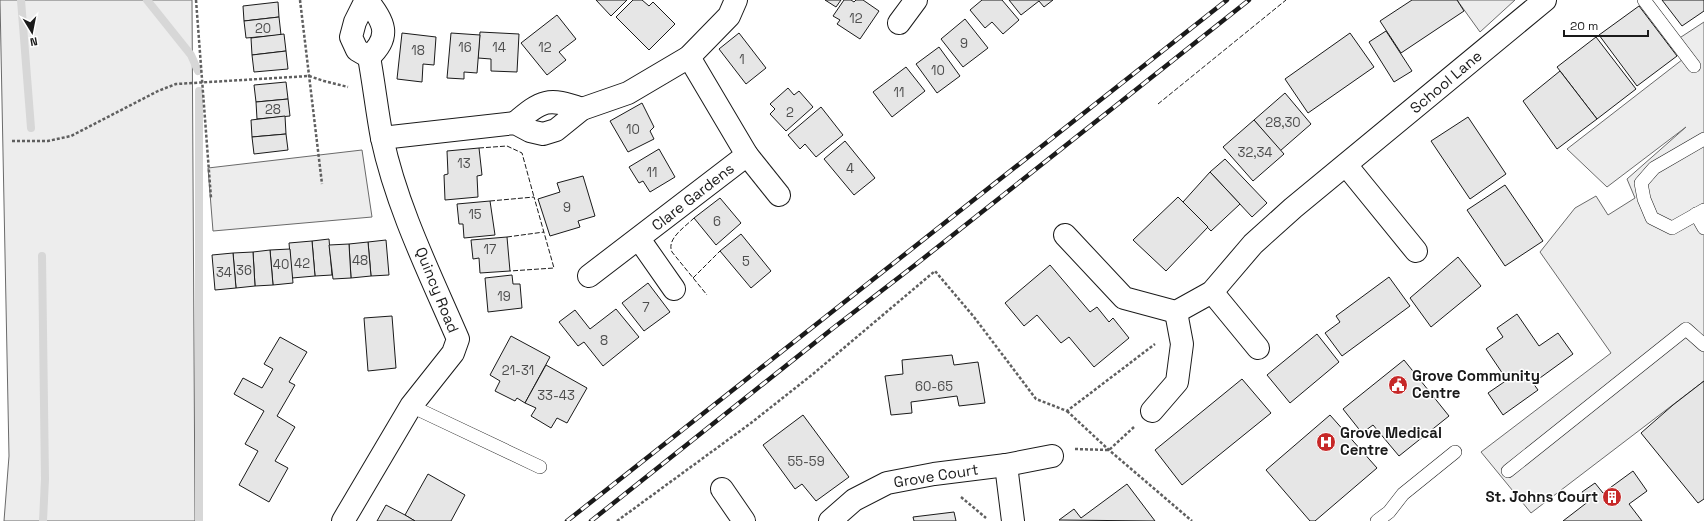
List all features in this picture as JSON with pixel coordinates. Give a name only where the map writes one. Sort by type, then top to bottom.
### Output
[{"type":"street","points":[[367,0],[380,17],[384,33],[380,47],[369,57],[358,50],[351,37],[355,22],[367,0]]},
{"type":"street","points":[[382,138],[516,123],[530,131],[543,134],[556,130],[582,109],[628,93],[689,57],[729,16],[736,0]]},
{"type":"street","points":[[899,23],[916,0]]},
{"type":"street","name":"School Lane","points":[[1176,312],[1212,292],[1253,244],[1346,164],[1545,0]]},
{"type":"street","name":"Quincy Road","points":[[343,521],[411,406],[452,353],[458,339],[406,215],[382,138],[369,57]]},
{"type":"street","name":"Clare Gardens","points":[[689,57],[747,155],[779,195]]},
{"type":"street","points":[[516,123],[531,109],[548,101],[561,102],[582,109]]},
{"type":"street","name":"Clare Gardens","points":[[589,276],[747,155]]},
{"type":"street","points":[[1346,164],[1416,251]]},
{"type":"street","points":[[1065,235],[1124,298],[1176,312],[1182,344],[1177,382],[1152,411]]},
{"type":"street","name":"Clare Gardens","points":[[639,239],[674,289]]},
{"type":"street","points":[[1212,292],[1258,348]]},
{"type":"street","name":"Grove Court","points":[[830,521],[854,500],[888,483],[934,474],[1006,465],[1052,456]]},
{"type":"street","points":[[1006,465],[1013,521]]},
{"type":"street","points":[[722,489],[744,521]]},
{"type":"lane","points":[[1644,0],[1694,66]]},
{"type":"lane","points":[[1704,138],[1654,168],[1641,183],[1644,200],[1652,218],[1672,228],[1700,212],[1704,228]]},
{"type":"lane","points":[[1508,471],[1686,329],[1704,344]]},
{"type":"lane","points":[[411,406],[540,467]]},
{"type":"lane","points":[[1377,521],[1389,512],[1403,494],[1455,452]]},
{"type":"path","points":[[196,0],[212,198]]},
{"type":"path","points":[[300,0],[322,184]]},
{"type":"path","points":[[12,141],[48,141],[71,136],[158,91],[176,84],[309,76],[324,81],[375,91]]},
{"type":"path","points":[[617,521],[751,423],[813,374],[935,271],[974,317],[1036,399],[1067,411],[1109,450],[1192,521]]},
{"type":"path","points":[[1067,411],[1156,344],[1176,312]]},
{"type":"path","points":[[1052,456],[1068,449],[1109,450],[1152,411]]},
{"type":"shaded area","points":[[0,0],[192,0],[195,521],[4,521],[9,456]]},
{"type":"shaded area","points":[[1457,0],[1515,0],[1480,32]]},
{"type":"shaded area","points":[[1704,22],[1704,381],[1531,513],[1481,452],[1611,353],[1540,252],[1575,208],[1596,196],[1608,215],[1635,198],[1627,179],[1686,127],[1607,187],[1567,149],[1687,56],[1678,39]]},
{"type":"shaded area","points":[[362,150],[372,217],[213,231],[208,168]]},
{"type":"building","points":[[596,0],[627,0],[611,16]]},
{"type":"building","points":[[633,0],[642,0],[649,6],[653,2],[675,24],[649,50],[616,17]]},
{"type":"building","points":[[825,0],[841,0],[836,7]]},
{"type":"building","points":[[844,0],[851,0],[854,2],[856,0],[863,0],[879,11],[860,39],[837,24],[840,20],[833,16]]},
{"type":"building","points":[[982,0],[1002,0],[1019,20],[1003,34],[992,22],[985,28],[970,10]]},
{"type":"building","points":[[1009,0],[1053,0],[1044,7],[1039,1],[1021,15]]},
{"type":"building","points":[[1412,0],[1457,0],[1464,11],[1401,53],[1380,21]]},
{"type":"building","points":[[1662,0],[1704,0],[1704,11],[1682,26]]},
{"type":"building","points":[[278,2],[279,17],[244,21],[243,6]]},
{"type":"building","points":[[1639,6],[1677,56],[1637,86],[1599,35]]},
{"type":"building","points":[[557,15],[576,39],[559,52],[566,60],[547,75],[521,43]]},
{"type":"building","points":[[279,17],[281,35],[246,38],[244,21]]},
{"type":"building","points":[[965,19],[988,48],[963,67],[941,39]]},
{"type":"building","points":[[1386,31],[1412,71],[1394,82],[1369,42]]},
{"type":"building","points":[[480,32],[519,34],[517,72],[491,71],[491,59],[478,58]]},
{"type":"building","points":[[402,33],[436,37],[434,65],[423,64],[422,82],[397,79]]},
{"type":"building","points":[[451,33],[480,35],[477,73],[464,72],[464,79],[447,78]]},
{"type":"building","points":[[739,33],[766,68],[746,84],[719,49]]},
{"type":"building","points":[[1350,33],[1374,67],[1308,113],[1285,79]]},
{"type":"building","points":[[284,34],[286,51],[252,55],[251,38]]},
{"type":"building","points":[[1596,37],[1636,89],[1597,119],[1557,67]]},
{"type":"building","points":[[939,47],[960,76],[937,93],[916,64]]},
{"type":"building","points":[[286,51],[288,69],[254,72],[252,55]]},
{"type":"building","points":[[906,67],[925,91],[892,117],[873,92]]},
{"type":"building","points":[[1560,71],[1597,119],[1557,149],[1523,101]]},
{"type":"building","points":[[286,82],[288,99],[256,102],[254,85]]},
{"type":"building","points":[[788,88],[794,95],[799,91],[813,107],[786,131],[770,114],[775,109],[770,104]]},
{"type":"building","points":[[1285,93],[1311,124],[1280,151],[1254,120]]},
{"type":"building","points":[[288,99],[290,116],[257,119],[256,102]]},
{"type":"building","points":[[642,103],[654,127],[650,131],[654,139],[628,152],[610,121]]},
{"type":"building","points":[[821,107],[843,135],[816,157],[805,144],[800,149],[788,135]]},
{"type":"building","points":[[285,116],[286,134],[252,137],[251,120]]},
{"type":"building","points":[[1468,117],[1506,174],[1470,199],[1431,141]]},
{"type":"building","points":[[1254,120],[1284,154],[1253,181],[1223,147]]},
{"type":"building","points":[[286,134],[288,150],[254,154],[252,137]]},
{"type":"building","points":[[845,141],[875,178],[854,195],[824,159]]},
{"type":"building","points":[[479,148],[482,175],[477,176],[478,197],[445,200],[444,175],[448,174],[447,151]]},
{"type":"building","points":[[659,149],[675,177],[650,192],[643,181],[639,183],[629,167]]},
{"type":"building","points":[[1225,159],[1267,203],[1252,217],[1210,172]]},
{"type":"building","points":[[1210,172],[1240,204],[1211,231],[1183,202]]},
{"type":"building","points":[[583,176],[595,216],[578,221],[580,227],[550,236],[538,199],[560,192],[557,183]]},
{"type":"building","points":[[1505,185],[1543,241],[1505,266],[1467,210]]},
{"type":"building","points":[[1178,197],[1208,227],[1166,271],[1133,240]]},
{"type":"building","points":[[720,198],[741,223],[716,245],[694,218]]},
{"type":"building","points":[[490,201],[495,235],[464,238],[463,224],[459,224],[457,204]]},
{"type":"building","points":[[741,234],[771,271],[751,288],[720,251]]},
{"type":"building","points":[[507,237],[510,271],[480,273],[479,258],[473,259],[471,240]]},
{"type":"building","points":[[329,239],[332,275],[315,276],[312,241]]},
{"type":"building","points":[[386,240],[389,275],[371,276],[368,242]]},
{"type":"building","points":[[312,241],[315,276],[292,278],[289,243]]},
{"type":"building","points":[[368,242],[371,276],[351,278],[349,244]]},
{"type":"building","points":[[349,244],[351,278],[333,279],[329,245]]},
{"type":"building","points":[[290,249],[293,283],[273,285],[270,250]]},
{"type":"building","points":[[270,250],[273,285],[255,286],[253,252]]},
{"type":"building","points":[[253,252],[255,286],[236,288],[233,253]]},
{"type":"building","points":[[233,253],[236,288],[215,290],[212,255]]},
{"type":"building","points":[[1458,257],[1481,286],[1431,327],[1410,298]]},
{"type":"building","points":[[1050,265],[1090,312],[1097,307],[1109,322],[1113,318],[1129,338],[1094,367],[1069,337],[1061,343],[1037,315],[1024,326],[1005,303]]},
{"type":"building","points":[[512,275],[513,284],[520,284],[522,308],[488,312],[485,278]]},
{"type":"building","points":[[1389,277],[1410,306],[1342,356],[1325,333],[1340,322],[1336,316]]},
{"type":"building","points":[[648,283],[670,312],[644,331],[622,303]]},
{"type":"building","points":[[616,309],[639,337],[603,366],[584,342],[578,346],[559,322],[575,310],[590,329]]},
{"type":"building","points":[[1517,314],[1539,346],[1558,333],[1573,354],[1533,383],[1538,390],[1503,415],[1488,393],[1507,380],[1486,349],[1503,337],[1497,328]]},
{"type":"building","points":[[392,316],[396,368],[368,371],[364,318]]},
{"type":"building","points":[[1317,334],[1339,362],[1290,403],[1267,375]]},
{"type":"building","points":[[511,336],[550,357],[525,403],[517,398],[515,401],[495,391],[500,381],[490,375]]},
{"type":"building","points":[[280,337],[307,352],[289,382],[295,385],[277,416],[295,427],[275,461],[288,468],[269,502],[239,485],[258,451],[245,444],[264,411],[234,394],[243,378],[262,388],[273,369],[264,364]]},
{"type":"building","points":[[952,355],[954,365],[978,362],[985,403],[959,406],[957,396],[911,402],[912,413],[891,415],[885,376],[903,374],[902,360]]},
{"type":"building","name":"Grove Community Centre","points":[[1404,360],[1449,416],[1399,456],[1373,425],[1362,433],[1343,409]]},
{"type":"building","points":[[546,365],[587,388],[567,423],[557,418],[551,428],[531,416],[536,408],[525,403]]},
{"type":"building","points":[[1242,379],[1271,413],[1182,485],[1155,450]]},
{"type":"building","points":[[1704,381],[1704,499],[1698,503],[1641,433],[1673,405]]},
{"type":"building","points":[[803,415],[849,477],[816,501],[802,484],[795,489],[763,445]]},
{"type":"building","name":"Grove Medical Centre","points":[[1330,415],[1377,468],[1315,521],[1310,521],[1266,470]]},
{"type":"building","name":"St. Johns Court","points":[[1633,471],[1647,491],[1629,504],[1642,521],[1563,521],[1589,501],[1582,492],[1595,483],[1603,493]]},
{"type":"building","points":[[428,474],[465,495],[451,521],[415,521],[405,515]]},
{"type":"building","points":[[1127,484],[1155,521],[1059,520],[1074,509],[1081,518]]},
{"type":"building","points":[[386,505],[405,515],[415,521],[377,521]]},
{"type":"building","points":[[954,512],[956,521],[914,521],[913,517]]},
{"type":"waterway","points":[[21,0],[31,128]]},
{"type":"waterway","points":[[147,0],[191,55],[198,71]]},
{"type":"waterway","points":[[199,91],[199,521]]},
{"type":"waterway","points":[[42,256],[45,479],[43,521]]},
{"type":"railway","points":[[567,521],[1227,0]]},
{"type":"railway","points":[[591,521],[1249,0]]},
{"type":"fence","points":[[1158,104],[1286,0]]},
{"type":"fence","points":[[479,148],[507,146],[522,153],[534,197]]},
{"type":"fence","points":[[490,201],[534,197],[554,268],[510,271]]},
{"type":"fence","points":[[694,218],[677,234],[671,247],[672,252],[707,295]]},
{"type":"fence","points":[[507,237],[544,232]]},
{"type":"fence","points":[[693,278],[720,251]]},
{"type":"place","name":"Grove Community Centre","points":[[1398,385]]},
{"type":"place","name":"Grove Medical Centre","points":[[1326,442]]},
{"type":"place","name":"St. Johns Court","points":[[1612,497]]}]
